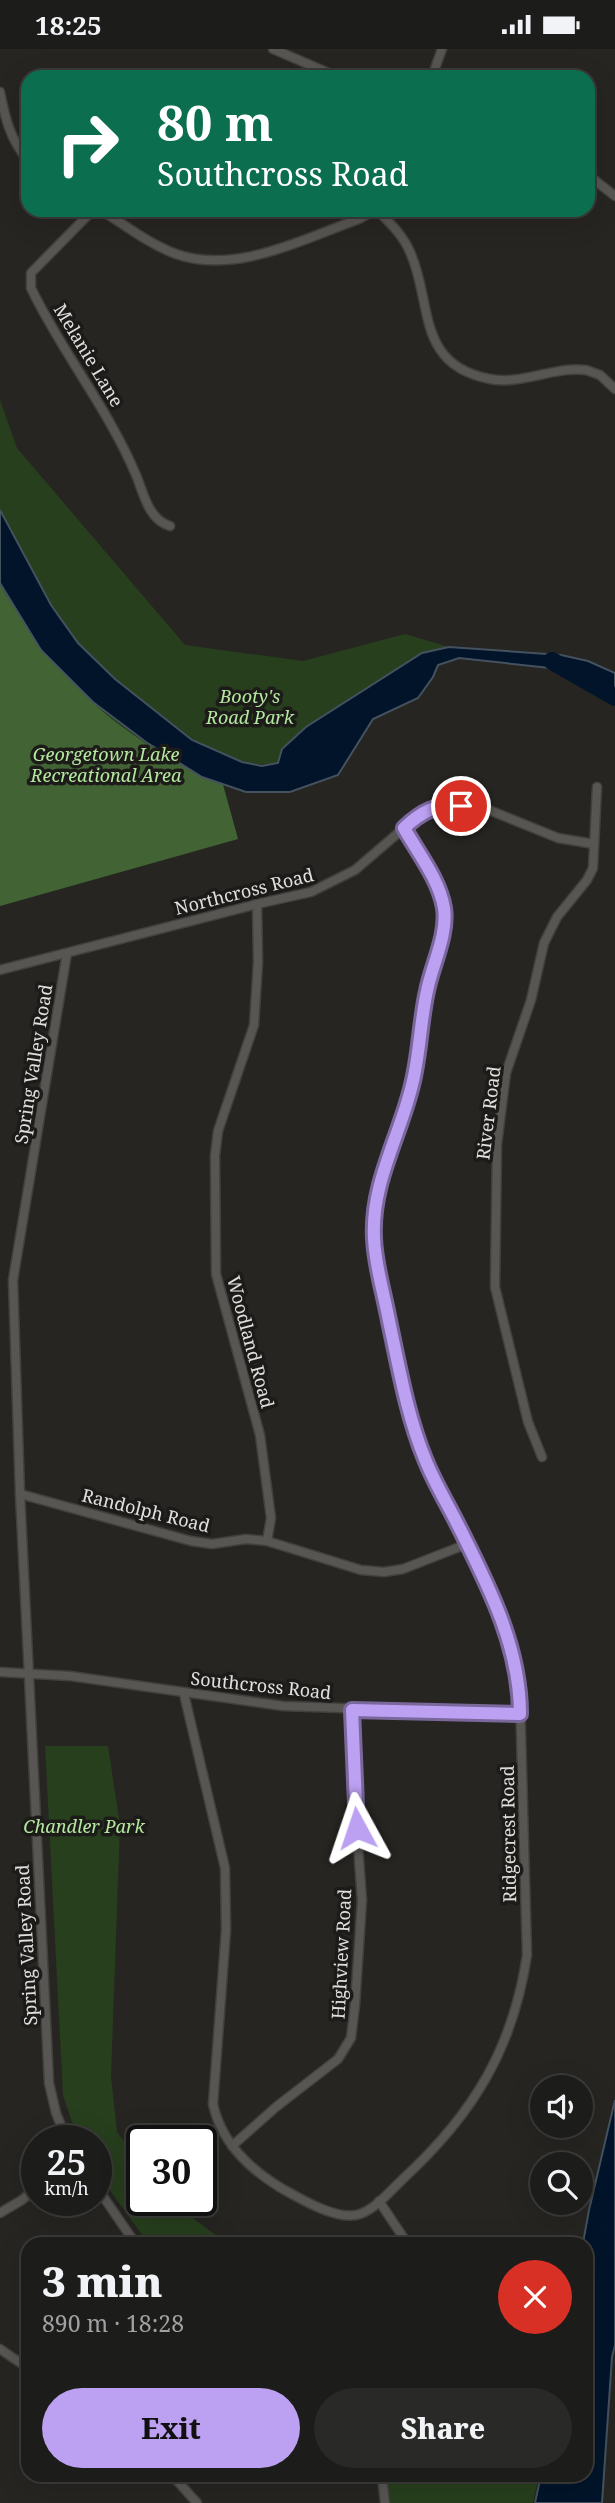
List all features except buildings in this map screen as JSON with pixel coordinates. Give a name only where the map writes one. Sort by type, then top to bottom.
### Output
[{"type":"street","points":[[273,49],[322,70]]},
{"type":"street","points":[[434,70],[442,49]]},
{"type":"street","points":[[0,92],[6,122],[21,150]]},
{"type":"street","points":[[595,180],[615,196]]},
{"type":"street","name":"Melanie Lane","points":[[86,217],[31,273],[31,288],[112,424],[150,509],[156,519],[170,526]]},
{"type":"street","points":[[112,217],[159,246],[191,258],[208,261],[251,257],[363,217]]},
{"type":"street","points":[[383,217],[401,234],[411,253],[428,328],[442,352],[452,361],[475,375],[494,380],[586,370],[600,375],[615,389]]},
{"type":"street","name":"River Road","points":[[542,1457],[528,1422],[495,1287],[497,1144],[506,1073],[531,1000],[544,943],[549,929],[593,868],[597,787]]},
{"type":"street","name":"Northcross Road","points":[[0,970],[311,892],[355,870],[418,816],[431,808],[449,804],[479,806],[558,838],[594,844]]},
{"type":"street","name":"Ridgecrest Road","points":[[184,1694],[225,1868],[226,1930],[214,2104],[221,2129],[232,2146],[258,2173],[301,2200],[344,2215],[360,2214],[379,2201],[442,2141],[474,2101],[508,2033],[522,1991],[527,1955],[520,1714],[514,1653],[506,1628],[425,1461],[415,1431],[384,1299],[374,1239],[375,1203],[412,1086],[421,1043],[427,991],[444,925],[444,909],[437,886],[404,828]]},
{"type":"street","name":"Woodland Road","points":[[257,904],[257,1007],[250,1040],[218,1132],[215,1156],[215,1260],[219,1287],[260,1435],[271,1518],[267,1541]]},
{"type":"street","name":"Spring Valley Road","points":[[60,2125],[49,2083],[28,1673],[13,1280],[67,953]]},
{"type":"street","name":"Randolph Road","points":[[20,1493],[191,1541],[212,1544],[246,1539],[267,1541],[361,1570],[384,1572],[403,1569],[467,1545]]},
{"type":"street","name":"Southcross Road","points":[[0,1672],[70,1676],[283,1706],[520,1714]]},
{"type":"street","name":"Highview Road","points":[[232,2146],[338,2059],[351,2038],[362,1900],[352,1710]]},
{"type":"street","points":[[0,2213],[21,2201]]},
{"type":"street","points":[[379,2201],[403,2237]]},
{"type":"street","points":[[112,2209],[131,2237]]},
{"type":"street","points":[[0,2349],[21,2363]]},
{"type":"street","points":[[178,2482],[197,2503]]},
{"type":"street","points":[[383,2482],[385,2503]]},
{"type":"green space","name":"Georgetown Lake Recreational Area","points":[[0,400],[17,448],[185,645],[303,661],[405,634],[449,647],[422,653],[306,727],[278,763],[253,763],[214,750],[238,839],[0,906]]},
{"type":"green space","points":[[0,583],[6,595],[58,662],[102,711],[153,748],[223,785],[238,839],[0,906]]},
{"type":"green space","name":"Chandler Park","points":[[45,1746],[108,1746],[120,1825],[111,2076],[117,2132],[126,2144],[126,2213],[112,2193],[112,2125],[73,2125],[63,2095]]},
{"type":"green space","name":"Chandler Park","points":[[128,2216],[190,2216],[218,2237],[144,2237]]},
{"type":"green space","points":[[388,2482],[538,2482],[533,2503],[389,2503]]},
{"type":"water","points":[[0,510],[51,605],[78,643],[115,679],[192,740],[242,762],[262,766],[278,763],[282,749],[306,727],[422,653],[449,647],[561,655],[588,661],[615,673],[615,691],[583,674],[459,658],[438,665],[418,698],[373,719],[338,775],[290,792],[246,792],[202,777],[146,742],[93,702],[41,650],[0,583]]},
{"type":"water","points":[[615,2100],[615,2345],[602,2503],[535,2503],[540,2482],[593,2482],[593,2237],[584,2237],[588,2215],[593,2215],[593,2193]]},
{"type":"waterway","points":[[552,661],[615,697]]},
{"type":"route","points":[[357,1828],[352,1710],[520,1714],[517,1671],[506,1628],[425,1461],[415,1431],[374,1239],[375,1203],[412,1086],[421,1043],[427,991],[444,925],[444,909],[437,886],[404,828],[431,808],[449,804],[461,806]]},
{"type":"park label","name":"Booty's Road Park","points":[[250,706]]}]
